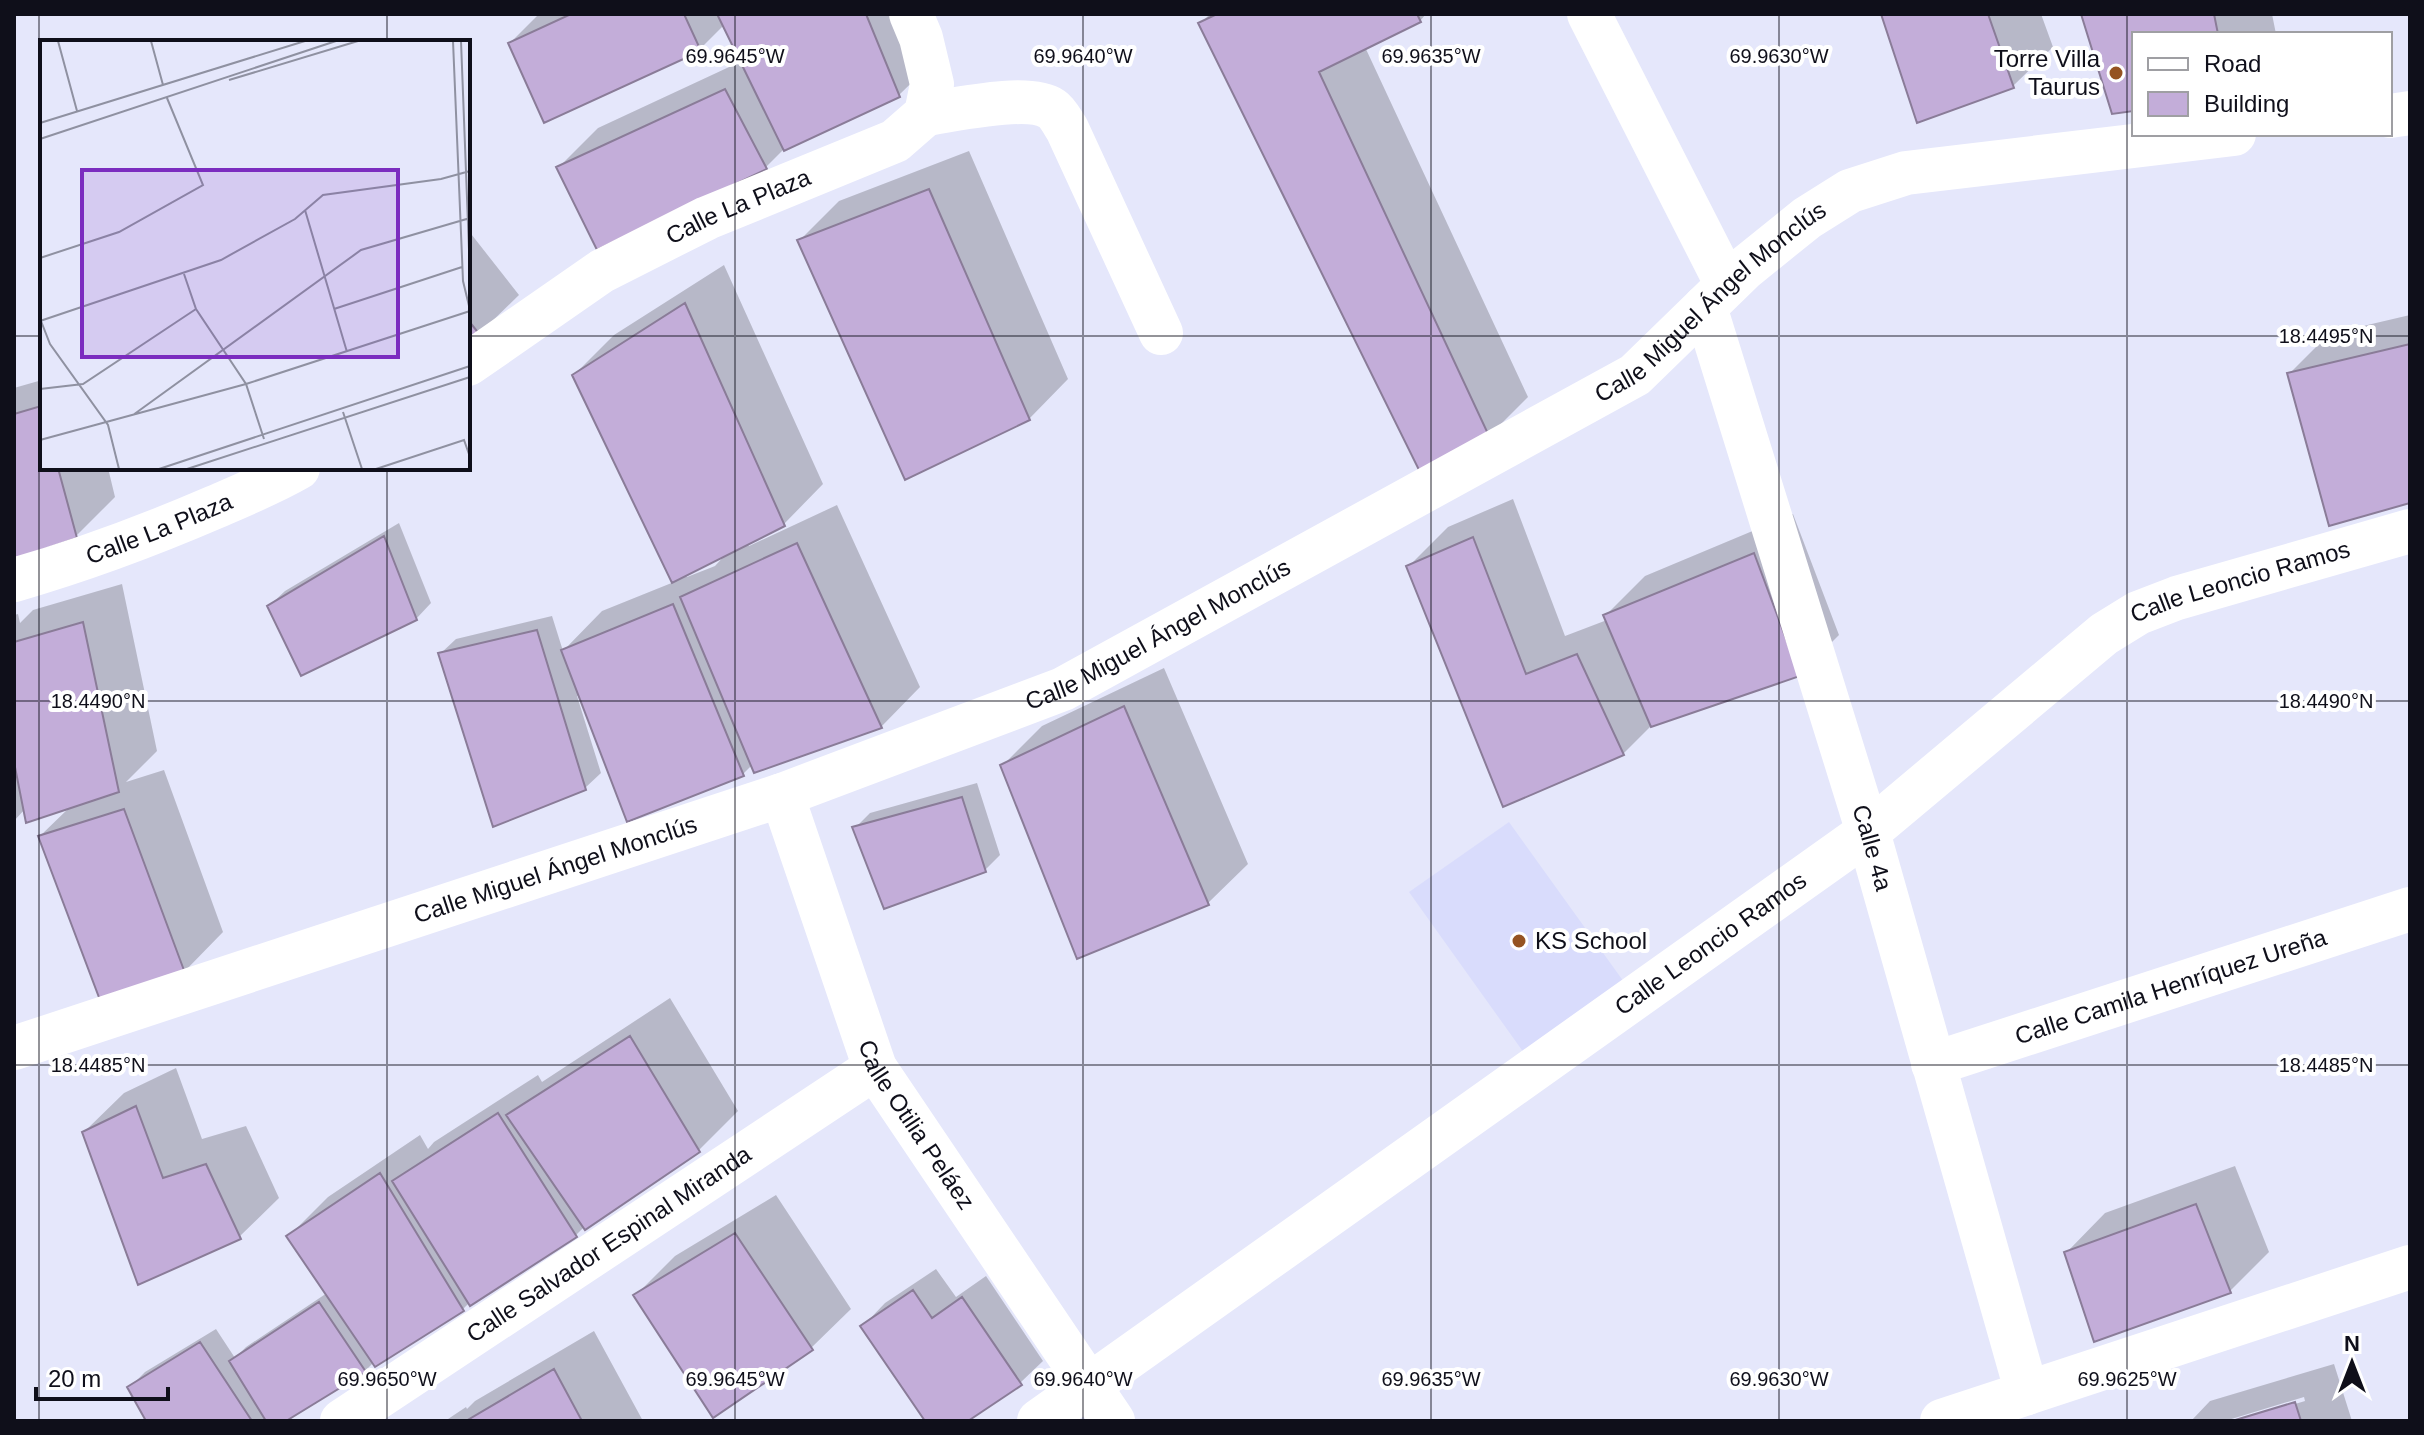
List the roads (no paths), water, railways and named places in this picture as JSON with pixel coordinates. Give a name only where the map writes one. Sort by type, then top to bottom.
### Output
[{"type":"street","points":[[911,14],[921,38],[932,84],[926,114],[1010,102],[1034,102],[1054,109],[1067,129],[1161,333]]},
{"type":"street","name":"Calle 4a","points":[[1589,14],[1716,296],[2027,1393]]},
{"type":"street","name":"Calle La Plaza","points":[[470,363],[602,271],[707,218],[895,141],[926,114]]},
{"type":"street","name":"Calle Miguel Ángel Monclús","points":[[14,1048],[782,795],[1063,689],[1635,375],[1716,296],[1807,218],[1850,191],[1906,173],[2217,136]]},
{"type":"street","name":"Calle La Plaza","points":[[14,580],[172,526],[295,470]]},
{"type":"street","name":"Calle Leoncio Ramos","points":[[1039,1421],[1868,832],[2104,634],[2138,613],[2177,598],[2410,531]]},
{"type":"street","name":"Calle Otilia Peláez","points":[[782,795],[875,1068],[1113,1421]]},
{"type":"street","name":"Calle Camila Henríquez Ureña","points":[[1933,1064],[2410,909]]},
{"type":"street","name":"Calle Salvador Espinal Miranda","points":[[342,1421],[875,1068]]},
{"type":"street","points":[[1942,1421],[2410,1267]]},
{"type":"place","name":"Torre Villa Taurus","points":[[2116,73]]},
{"type":"place","name":"KS School","points":[[1519,941]]}]
